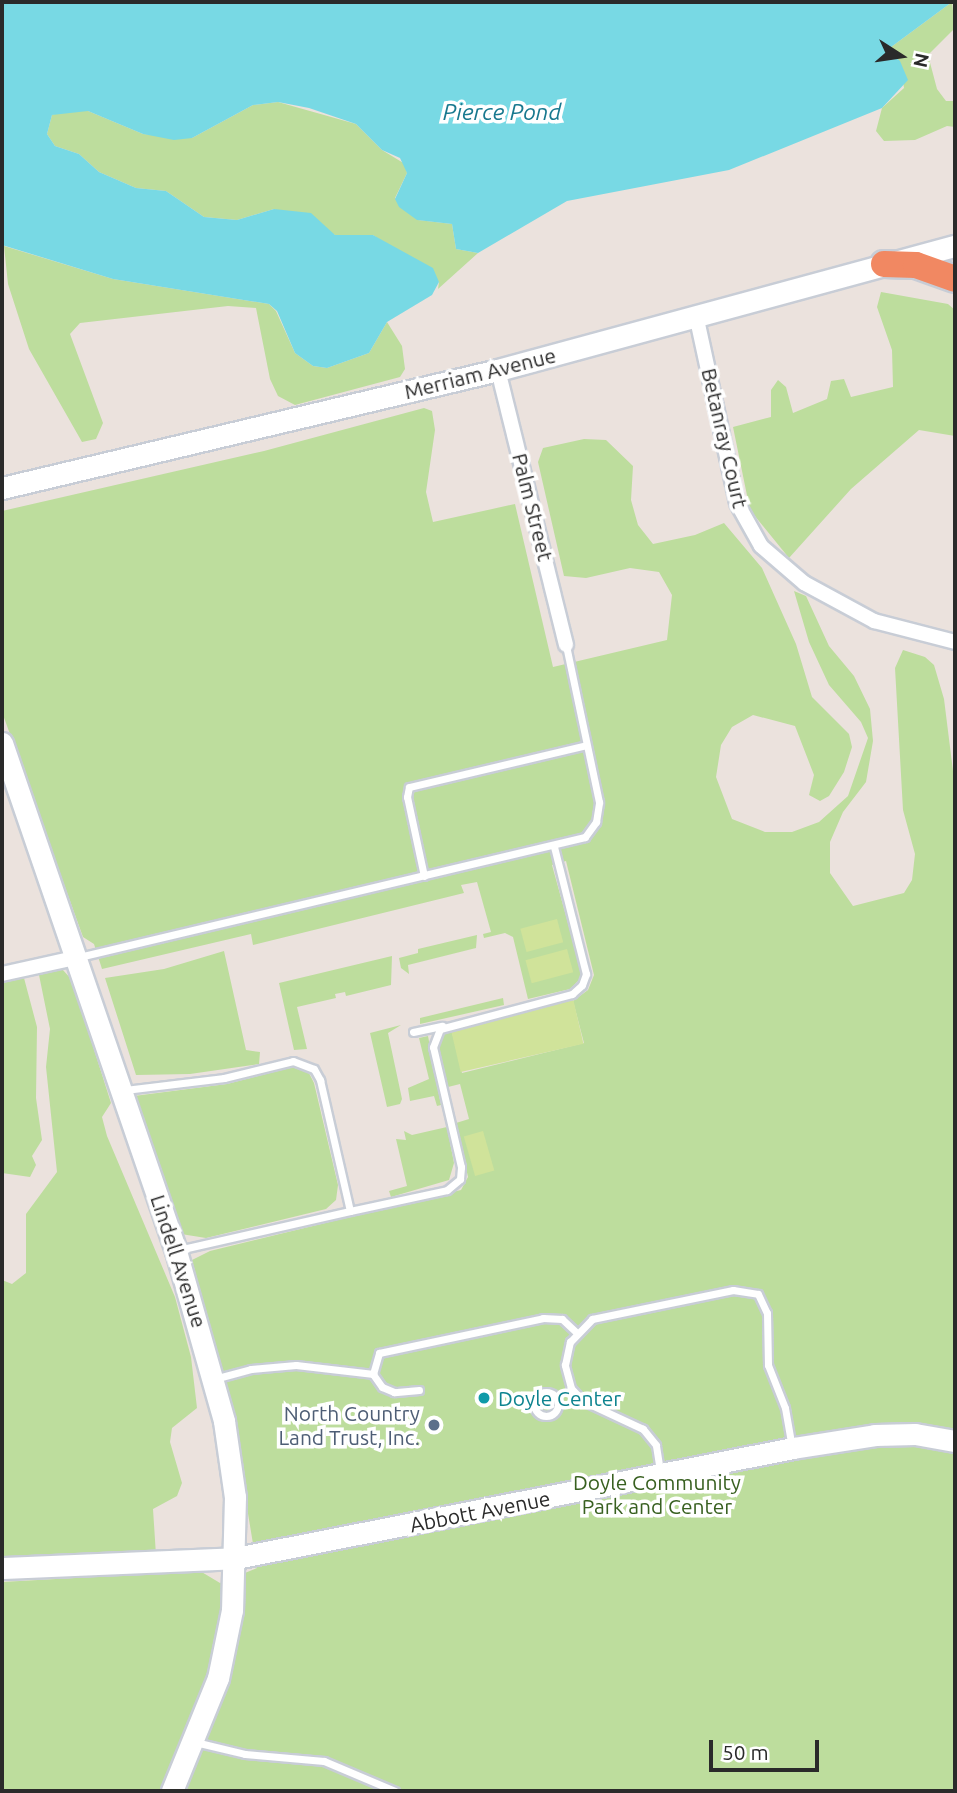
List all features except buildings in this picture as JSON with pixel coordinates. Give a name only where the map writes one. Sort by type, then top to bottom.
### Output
[{"type":"highway","points":[[884,264],[916,265],[955,278]]},
{"type":"street","name":"Merriam Avenue","points":[[2,488],[498,370],[955,246]]},
{"type":"street","name":"Betanray Court","points":[[696,315],[737,503],[761,546],[804,583],[864,616],[955,642]]},
{"type":"street","name":"Palm Street","points":[[498,370],[566,645]]},
{"type":"street","name":"Lindell Avenue","points":[[2,743],[176,1251],[214,1379],[235,1497],[236,1558],[232,1610],[218,1678],[172,1791]]},
{"type":"street","points":[[2,974],[75,958]]},
{"type":"street","name":"Abbott Avenue","points":[[2,1567],[236,1558],[793,1448],[889,1435],[955,1441]]},
{"type":"lane","points":[[75,958],[554,847],[585,837],[596,822],[599,803],[566,645]]},
{"type":"lane","points":[[424,876],[407,797],[409,787],[586,745]]},
{"type":"lane","points":[[413,1032],[572,994],[583,985],[586,974],[554,847]]},
{"type":"lane","points":[[176,1251],[447,1190],[460,1179],[461,1167],[433,1047],[436,1033],[450,1024]]},
{"type":"lane","points":[[121,1091],[224,1079],[298,1062],[317,1073],[351,1211]]},
{"type":"lane","points":[[660,1475],[656,1446],[643,1429],[583,1401],[572,1390],[565,1365],[576,1332],[599,1317],[733,1290],[758,1294],[767,1313],[768,1365],[785,1408],[793,1448]]},
{"type":"lane","points":[[419,1390],[394,1392],[382,1387],[373,1374],[375,1357],[384,1349],[543,1318],[562,1319],[576,1332]]},
{"type":"lane","points":[[214,1379],[280,1366],[373,1374]]},
{"type":"lane","points":[[558,1400],[572,1390]]},
{"type":"lane","points":[[194,1742],[245,1754],[324,1761],[395,1791]]},
{"type":"green space","points":[[952,2],[955,28],[928,55],[937,89],[946,101],[955,101],[955,127],[947,126],[915,140],[884,141],[876,131],[882,108],[904,88],[900,62],[887,50]]},
{"type":"green space","points":[[278,102],[356,124],[382,150],[405,164],[407,173],[395,198],[418,220],[452,224],[456,249],[478,253],[438,289],[439,282],[373,235],[335,235],[274,209],[237,220],[204,217],[166,191],[136,188],[99,172],[79,154],[55,146],[47,134],[52,115],[67,110],[88,111],[143,134],[192,138],[253,105]]},
{"type":"green space","points":[[4,246],[113,279],[269,304],[276,311],[295,353],[313,366],[327,368],[369,353],[387,322],[402,346],[405,369],[400,377],[295,405],[278,396],[270,379],[256,308],[228,306],[80,323],[70,334],[103,423],[96,439],[82,442],[29,349],[8,284]]},
{"type":"green space","points":[[881,292],[948,304],[955,310],[955,436],[919,430],[851,489],[789,558],[750,510],[733,427],[771,417],[771,390],[778,380],[786,387],[793,413],[827,399],[831,381],[844,379],[851,397],[893,387],[892,350],[877,307]]},
{"type":"green space","name":"Doyle Community Park and Center","points":[[424,408],[432,411],[435,430],[426,492],[433,522],[515,504],[553,667],[667,640],[672,595],[659,572],[630,568],[586,578],[564,576],[538,462],[543,448],[584,439],[606,440],[633,466],[631,500],[638,525],[653,544],[695,535],[724,523],[762,568],[796,644],[812,697],[849,734],[852,747],[844,772],[829,796],[820,801],[809,795],[814,775],[795,726],[753,715],[732,727],[721,745],[716,777],[732,819],[765,832],[792,832],[819,822],[848,796],[868,738],[861,722],[829,685],[809,642],[794,591],[806,596],[829,646],[854,676],[870,709],[873,741],[866,782],[843,812],[830,842],[830,873],[853,906],[904,893],[912,880],[915,854],[903,810],[895,668],[903,650],[925,657],[934,665],[944,699],[955,787],[955,1791],[2,1791],[2,1582],[200,1571],[220,1583],[257,1568],[233,1423],[192,1260],[210,1251],[461,1190],[468,1177],[456,1123],[469,1119],[460,1084],[448,1087],[439,1049],[441,1036],[451,1028],[462,1073],[584,1043],[573,1001],[588,990],[594,975],[566,861],[552,865],[580,967],[580,979],[570,989],[528,999],[513,937],[505,933],[484,938],[483,934],[491,932],[477,882],[461,885],[464,893],[253,945],[251,934],[102,969],[94,944],[83,937],[2,712],[2,511],[264,451]]},
{"type":"green space","points":[[557,919],[563,942],[527,952],[520,929]]},
{"type":"green space","points":[[477,935],[476,948],[408,965],[409,974],[401,968],[399,958],[418,953],[418,949]]},
{"type":"green space","points":[[567,949],[573,972],[532,983],[525,960]]},
{"type":"green space","points":[[224,951],[246,1050],[260,1052],[259,1064],[190,1074],[136,1075],[105,978],[164,969]]},
{"type":"green space","points":[[392,956],[391,985],[346,996],[345,992],[335,994],[336,998],[297,1007],[307,1049],[294,1050],[279,983]]},
{"type":"green space","points":[[62,969],[72,980],[111,1103],[102,1117],[107,1136],[175,1297],[191,1357],[197,1408],[172,1428],[170,1442],[182,1483],[177,1496],[153,1509],[156,1555],[2,1561],[2,1280],[12,1284],[26,1273],[26,1214],[57,1172],[46,1067],[50,1029],[39,975]]},
{"type":"green space","points":[[24,978],[37,1027],[36,1098],[42,1140],[32,1156],[36,1165],[30,1177],[2,1173],[2,983]]},
{"type":"green space","points":[[572,994],[583,1044],[461,1072],[449,1022]]},
{"type":"green space","points":[[503,998],[504,1005],[420,1024],[420,1018]]},
{"type":"green space","points":[[401,1025],[388,1033],[402,1099],[400,1104],[387,1107],[370,1033]]},
{"type":"green space","points":[[428,1036],[441,1105],[437,1106],[434,1096],[410,1101],[408,1088],[429,1079],[419,1038]]},
{"type":"green space","points":[[292,1067],[309,1073],[314,1083],[338,1185],[336,1200],[326,1209],[206,1238],[181,1234],[134,1096],[227,1084]]},
{"type":"green space","points":[[447,1127],[454,1163],[449,1180],[391,1197],[389,1191],[407,1186],[396,1139],[406,1140],[404,1131],[412,1135]]},
{"type":"green space","points":[[483,1131],[494,1170],[475,1176],[464,1137]]},
{"type":"water","name":"Pierce Pond","points":[[2,2],[952,2],[887,50],[900,61],[908,80],[882,108],[729,170],[567,201],[478,253],[456,249],[452,224],[417,220],[399,207],[395,199],[407,173],[400,158],[382,150],[356,124],[309,108],[278,102],[253,105],[192,138],[174,140],[143,134],[88,111],[52,115],[47,134],[55,146],[79,154],[99,172],[136,188],[166,191],[204,217],[237,220],[274,209],[311,213],[335,235],[373,235],[433,268],[439,282],[432,295],[387,322],[369,353],[327,368],[313,366],[295,353],[277,311],[269,304],[113,279],[2,245]]},
{"type":"place","name":"Doyle Center","points":[[484,1398]]},
{"type":"place","name":"North Country Land Trust, Inc.","points":[[434,1425]]}]
